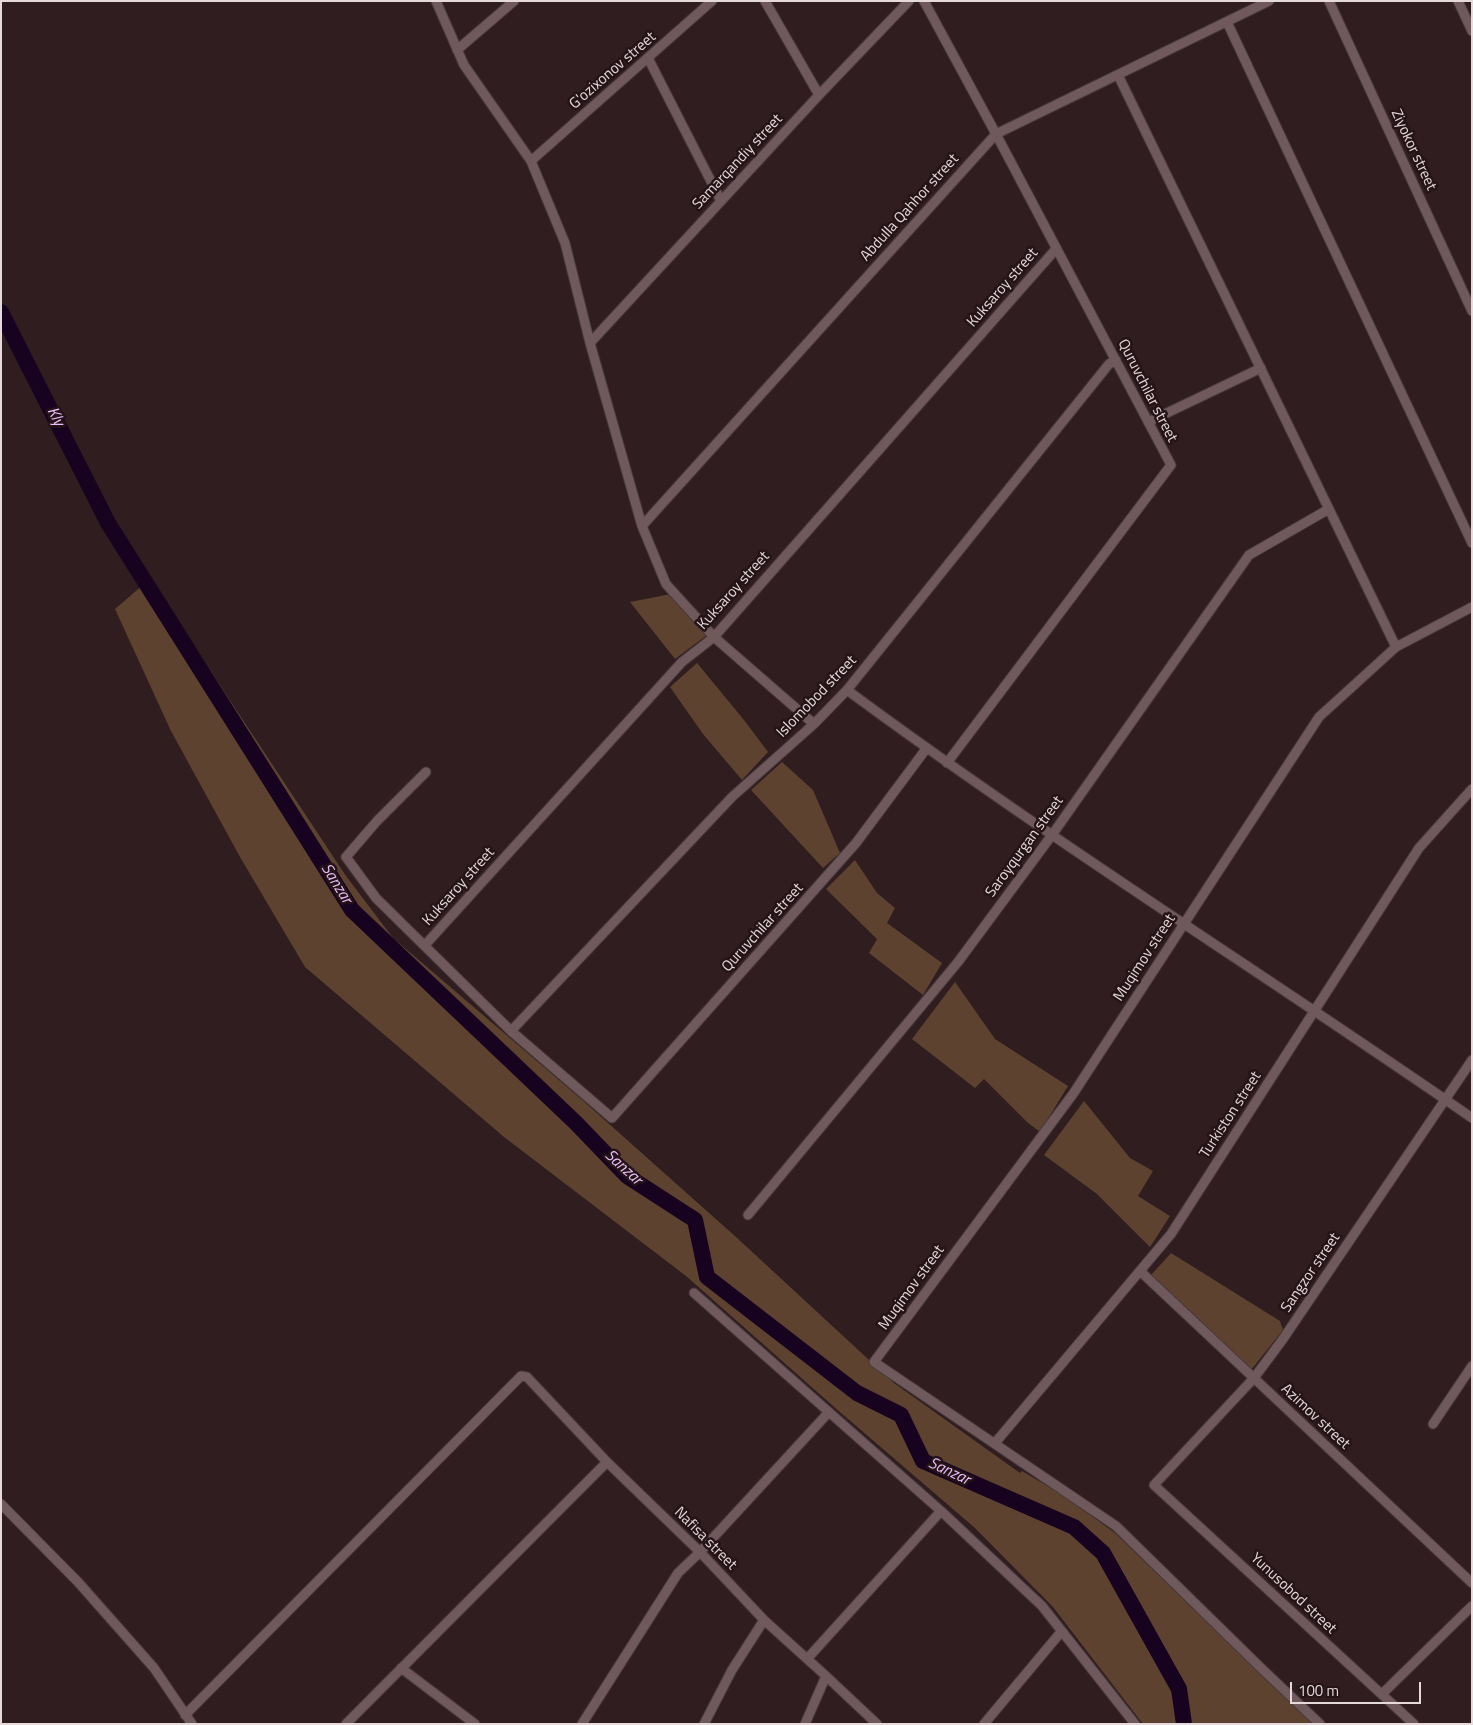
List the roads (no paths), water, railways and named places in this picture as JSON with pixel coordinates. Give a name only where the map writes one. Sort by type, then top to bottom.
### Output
[{"type":"street","points":[[436,1],[464,65],[531,160],[565,242],[590,343],[642,526],[666,584],[714,637],[814,724]]},
{"type":"street","points":[[457,50],[514,1]]},
{"type":"street","name":"G'ozixonov street","points":[[531,160],[712,1]]},
{"type":"street","points":[[765,1],[819,95]]},
{"type":"street","name":"Samarqandiy street","points":[[590,343],[819,95],[909,1]]},
{"type":"street","name":"Quruvchilar street","points":[[924,1],[1171,465],[947,763]]},
{"type":"street","name":"Abdulla Qahhor street","points":[[642,526],[996,134],[1269,1]]},
{"type":"street","name":"Ziyokor street","points":[[1329,1],[1472,311]]},
{"type":"street","points":[[1458,1],[1472,31]]},
{"type":"street","points":[[1227,22],[1472,543]]},
{"type":"street","points":[[648,58],[721,202]]},
{"type":"street","points":[[1118,75],[1396,647]]},
{"type":"street","name":"Kuksaroy street","points":[[425,945],[682,662],[714,637],[1056,249]]},
{"type":"street","name":"Islomobod street","points":[[511,1031],[732,797],[814,724],[847,690],[1109,364],[1116,360]]},
{"type":"street","points":[[1148,422],[1261,368]]},
{"type":"street","name":"Saroyqurgan street","points":[[748,1215],[958,962],[1052,835],[1249,555],[1329,509]]},
{"type":"street","name":"Muqimov street","points":[[996,1443],[874,1362],[1073,1094],[1319,717],[1396,647],[1472,607]]},
{"type":"street","points":[[847,690],[947,763],[1052,835],[1472,1118]]},
{"type":"street","name":"Quruvchilar street","points":[[511,1031],[612,1118],[856,843],[926,748]]},
{"type":"street","points":[[426,772],[377,821],[346,856],[376,898],[511,1031]]},
{"type":"street","name":"Turkiston street","points":[[996,1443],[1171,1234],[1420,848],[1472,789]]},
{"type":"street","name":"Sangzor street","points":[[1154,1485],[1254,1378],[1283,1339],[1472,1060]]},
{"type":"street","name":"Azimov street","points":[[1140,1271],[1472,1583]]},
{"type":"street","points":[[694,1293],[941,1511],[1042,1606],[1136,1724]]},
{"type":"street","points":[[1433,1424],[1472,1366]]},
{"type":"street","name":"Nafisa street","points":[[185,1714],[521,1376],[527,1377],[607,1462],[700,1552],[764,1620],[877,1724]]},
{"type":"street","points":[[582,1724],[678,1573],[700,1552],[829,1412]]},
{"type":"street","points":[[996,1443],[1116,1526],[1260,1668],[1320,1724]]},
{"type":"street","points":[[346,1724],[607,1462]]},
{"type":"street","name":"Yunusobod street","points":[[1154,1485],[1414,1724]]},
{"type":"street","points":[[1,1504],[78,1582],[154,1668],[192,1724]]},
{"type":"street","points":[[807,1659],[941,1511]]},
{"type":"street","points":[[1382,1694],[1472,1606]]},
{"type":"street","points":[[704,1724],[732,1670],[764,1620]]},
{"type":"street","points":[[984,1724],[1061,1632]]},
{"type":"street","points":[[401,1668],[475,1724]]},
{"type":"street","points":[[805,1724],[826,1676]]},
{"type":"waterway","name":"Sanzar","points":[[1,312],[108,523],[352,910],[576,1123],[627,1176],[695,1220],[707,1277],[857,1393],[901,1415],[923,1461],[1074,1527],[1103,1553],[1179,1689],[1184,1724]]},
{"type":"water label","name":"Kly","points":[[55,417]]}]
